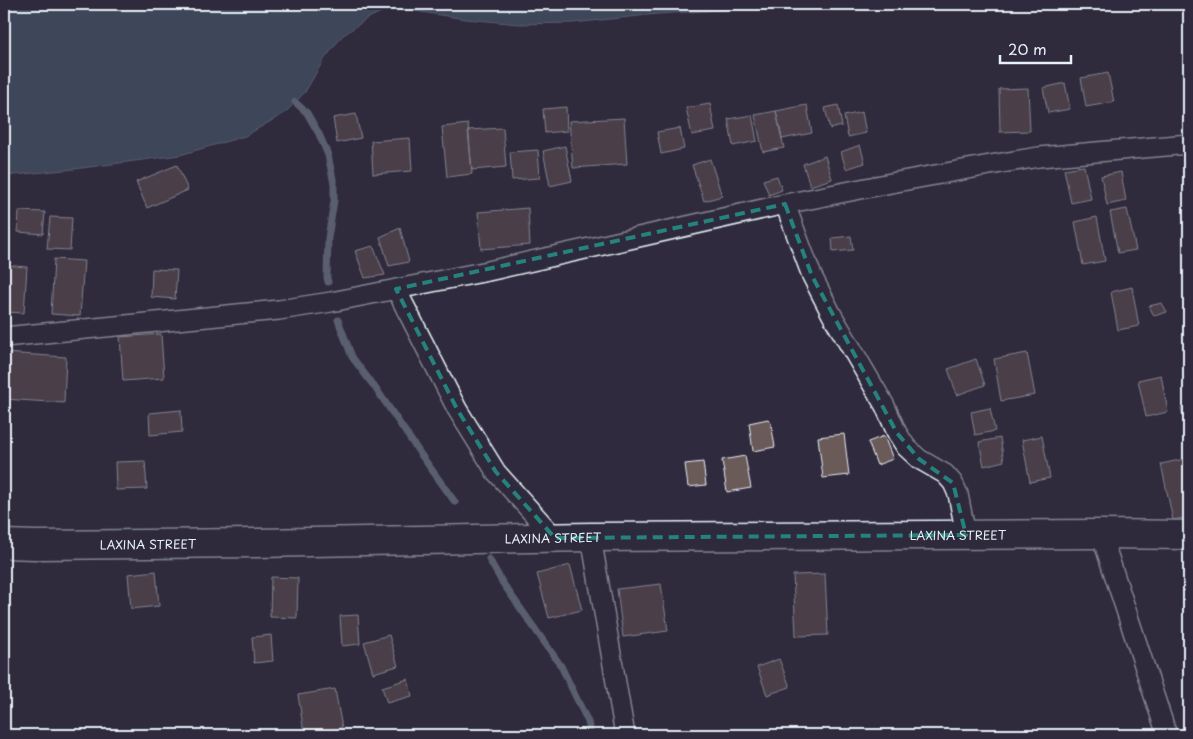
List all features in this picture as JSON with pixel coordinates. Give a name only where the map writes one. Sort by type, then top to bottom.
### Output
[{"type":"main road","name":"LAXINA STREET","points":[[4,544],[256,543],[591,537],[1189,535]]},
{"type":"street","points":[[4,337],[279,310],[331,302],[488,271],[891,182],[1039,158],[1189,144]]},
{"type":"street","points":[[785,204],[812,276],[832,315],[885,406],[897,433],[906,447],[919,459],[945,474],[953,483],[958,494],[966,535]]},
{"type":"street","points":[[396,289],[458,409],[496,472],[556,538]]},
{"type":"street","points":[[1101,534],[1166,735]]},
{"type":"street","points":[[591,537],[625,735]]},
{"type":"highlighted area","points":[[785,204],[812,276],[897,433],[919,459],[953,483],[966,535],[555,538],[496,472],[457,409],[396,289]]},
{"type":"water","points":[[4,4],[798,4],[657,14],[573,23],[519,24],[466,19],[408,10],[386,10],[368,18],[342,36],[323,61],[305,92],[285,113],[245,136],[180,155],[4,176]]},
{"type":"building","points":[[1108,73],[1114,102],[1086,107],[1081,78]]},
{"type":"building","points":[[1065,83],[1070,109],[1048,113],[1043,88]]},
{"type":"building","points":[[1028,88],[1030,131],[1000,132],[999,89]]},
{"type":"building","points":[[710,104],[715,131],[692,135],[686,108]]},
{"type":"building","points":[[807,105],[812,133],[782,139],[776,111]]},
{"type":"building","points":[[838,105],[842,126],[830,129],[825,108]]},
{"type":"building","points":[[566,107],[567,131],[545,133],[543,109]]},
{"type":"building","points":[[776,111],[784,148],[763,152],[755,115]]},
{"type":"building","points":[[862,112],[866,133],[848,137],[844,116]]},
{"type":"building","points":[[356,114],[361,138],[337,143],[333,118]]},
{"type":"building","points":[[752,115],[757,141],[733,146],[728,119]]},
{"type":"building","points":[[624,118],[627,164],[573,168],[569,121]]},
{"type":"building","points":[[468,124],[472,174],[447,177],[442,127]]},
{"type":"building","points":[[503,128],[506,167],[472,170],[468,130]]},
{"type":"building","points":[[680,128],[684,149],[661,154],[657,132]]},
{"type":"building","points":[[410,138],[412,171],[373,174],[371,141]]},
{"type":"building","points":[[860,145],[865,163],[846,169],[841,152]]},
{"type":"building","points":[[565,146],[572,181],[550,186],[543,151]]},
{"type":"building","points":[[538,150],[540,178],[512,180],[510,152]]},
{"type":"building","points":[[825,156],[832,179],[810,186],[803,164]]},
{"type":"building","points":[[710,159],[722,196],[704,201],[692,165]]},
{"type":"building","points":[[177,165],[188,190],[147,208],[136,182]]},
{"type":"building","points":[[1084,166],[1091,199],[1071,203],[1064,169]]},
{"type":"building","points":[[1121,172],[1126,201],[1107,205],[1101,176]]},
{"type":"building","points":[[777,176],[782,190],[769,195],[763,180]]},
{"type":"building","points":[[528,208],[530,245],[481,249],[478,212]]},
{"type":"building","points":[[1127,209],[1136,250],[1118,253],[1110,212]]},
{"type":"building","points":[[19,211],[45,212],[43,234],[18,232]]},
{"type":"building","points":[[50,217],[72,218],[70,250],[47,249]]},
{"type":"building","points":[[1097,217],[1105,261],[1083,265],[1075,222]]},
{"type":"building","points":[[400,228],[409,262],[389,266],[380,237]]},
{"type":"building","points":[[851,236],[853,250],[833,252],[832,238]]},
{"type":"building","points":[[373,246],[385,275],[365,278],[355,251]]},
{"type":"building","points":[[54,259],[84,261],[80,316],[51,314]]},
{"type":"building","points":[[4,265],[27,267],[24,313],[4,312]]},
{"type":"building","points":[[152,269],[177,270],[175,299],[151,297]]},
{"type":"building","points":[[1132,287],[1139,326],[1118,330],[1111,292]]},
{"type":"building","points":[[1162,303],[1167,312],[1154,316],[1149,306]]},
{"type":"building","points":[[161,334],[164,378],[123,381],[120,337]]},
{"type":"building","points":[[4,353],[66,357],[64,403],[4,399]]},
{"type":"building","points":[[1027,353],[1035,395],[1001,401],[994,359]]},
{"type":"building","points":[[976,359],[985,385],[957,395],[948,369]]},
{"type":"building","points":[[1189,360],[1189,386],[1183,362]]},
{"type":"building","points":[[1161,375],[1168,412],[1146,417],[1138,380]]},
{"type":"building","points":[[1189,406],[1189,439],[1188,439],[1181,408]]},
{"type":"building","points":[[990,408],[995,431],[975,435],[971,412]]},
{"type":"building","points":[[181,410],[182,432],[150,435],[149,413]]},
{"type":"building","points":[[768,419],[771,423],[775,447],[753,451],[749,423]]},
{"type":"building","points":[[844,434],[849,475],[823,478],[818,437]]},
{"type":"building","points":[[884,436],[893,459],[877,465],[868,442]]},
{"type":"building","points":[[1042,436],[1050,478],[1030,482],[1022,440]]},
{"type":"building","points":[[1000,438],[1004,461],[984,466],[979,442]]},
{"type":"building","points":[[745,456],[751,488],[727,492],[722,460]]},
{"type":"building","points":[[1189,458],[1189,517],[1173,520],[1161,464]]},
{"type":"building","points":[[145,461],[147,489],[116,490],[115,462]]},
{"type":"building","points":[[703,462],[706,485],[688,487],[685,464]]},
{"type":"building","points":[[570,565],[582,610],[549,618],[537,574]]},
{"type":"building","points":[[156,571],[159,606],[131,609],[128,574]]},
{"type":"building","points":[[825,574],[828,635],[796,636],[793,575]]},
{"type":"building","points":[[271,577],[298,578],[297,618],[270,617]]},
{"type":"building","points":[[661,584],[668,631],[623,637],[617,589]]},
{"type":"building","points":[[358,615],[360,644],[342,646],[340,616]]},
{"type":"building","points":[[271,635],[273,661],[254,663],[252,637]]},
{"type":"building","points":[[389,635],[398,666],[373,673],[364,642]]},
{"type":"building","points":[[779,659],[790,687],[767,695],[757,667]]},
{"type":"building","points":[[408,679],[412,696],[387,703],[382,687]]},
{"type":"building","points":[[335,689],[342,728],[304,733],[298,695]]},
{"type":"waterway","points":[[295,102],[307,113],[319,134],[328,155],[334,184],[334,201],[328,238],[328,282]]},
{"type":"waterway","points":[[338,320],[352,357],[455,502]]},
{"type":"waterway","points":[[489,559],[502,582],[561,666],[588,722],[591,735]]}]
